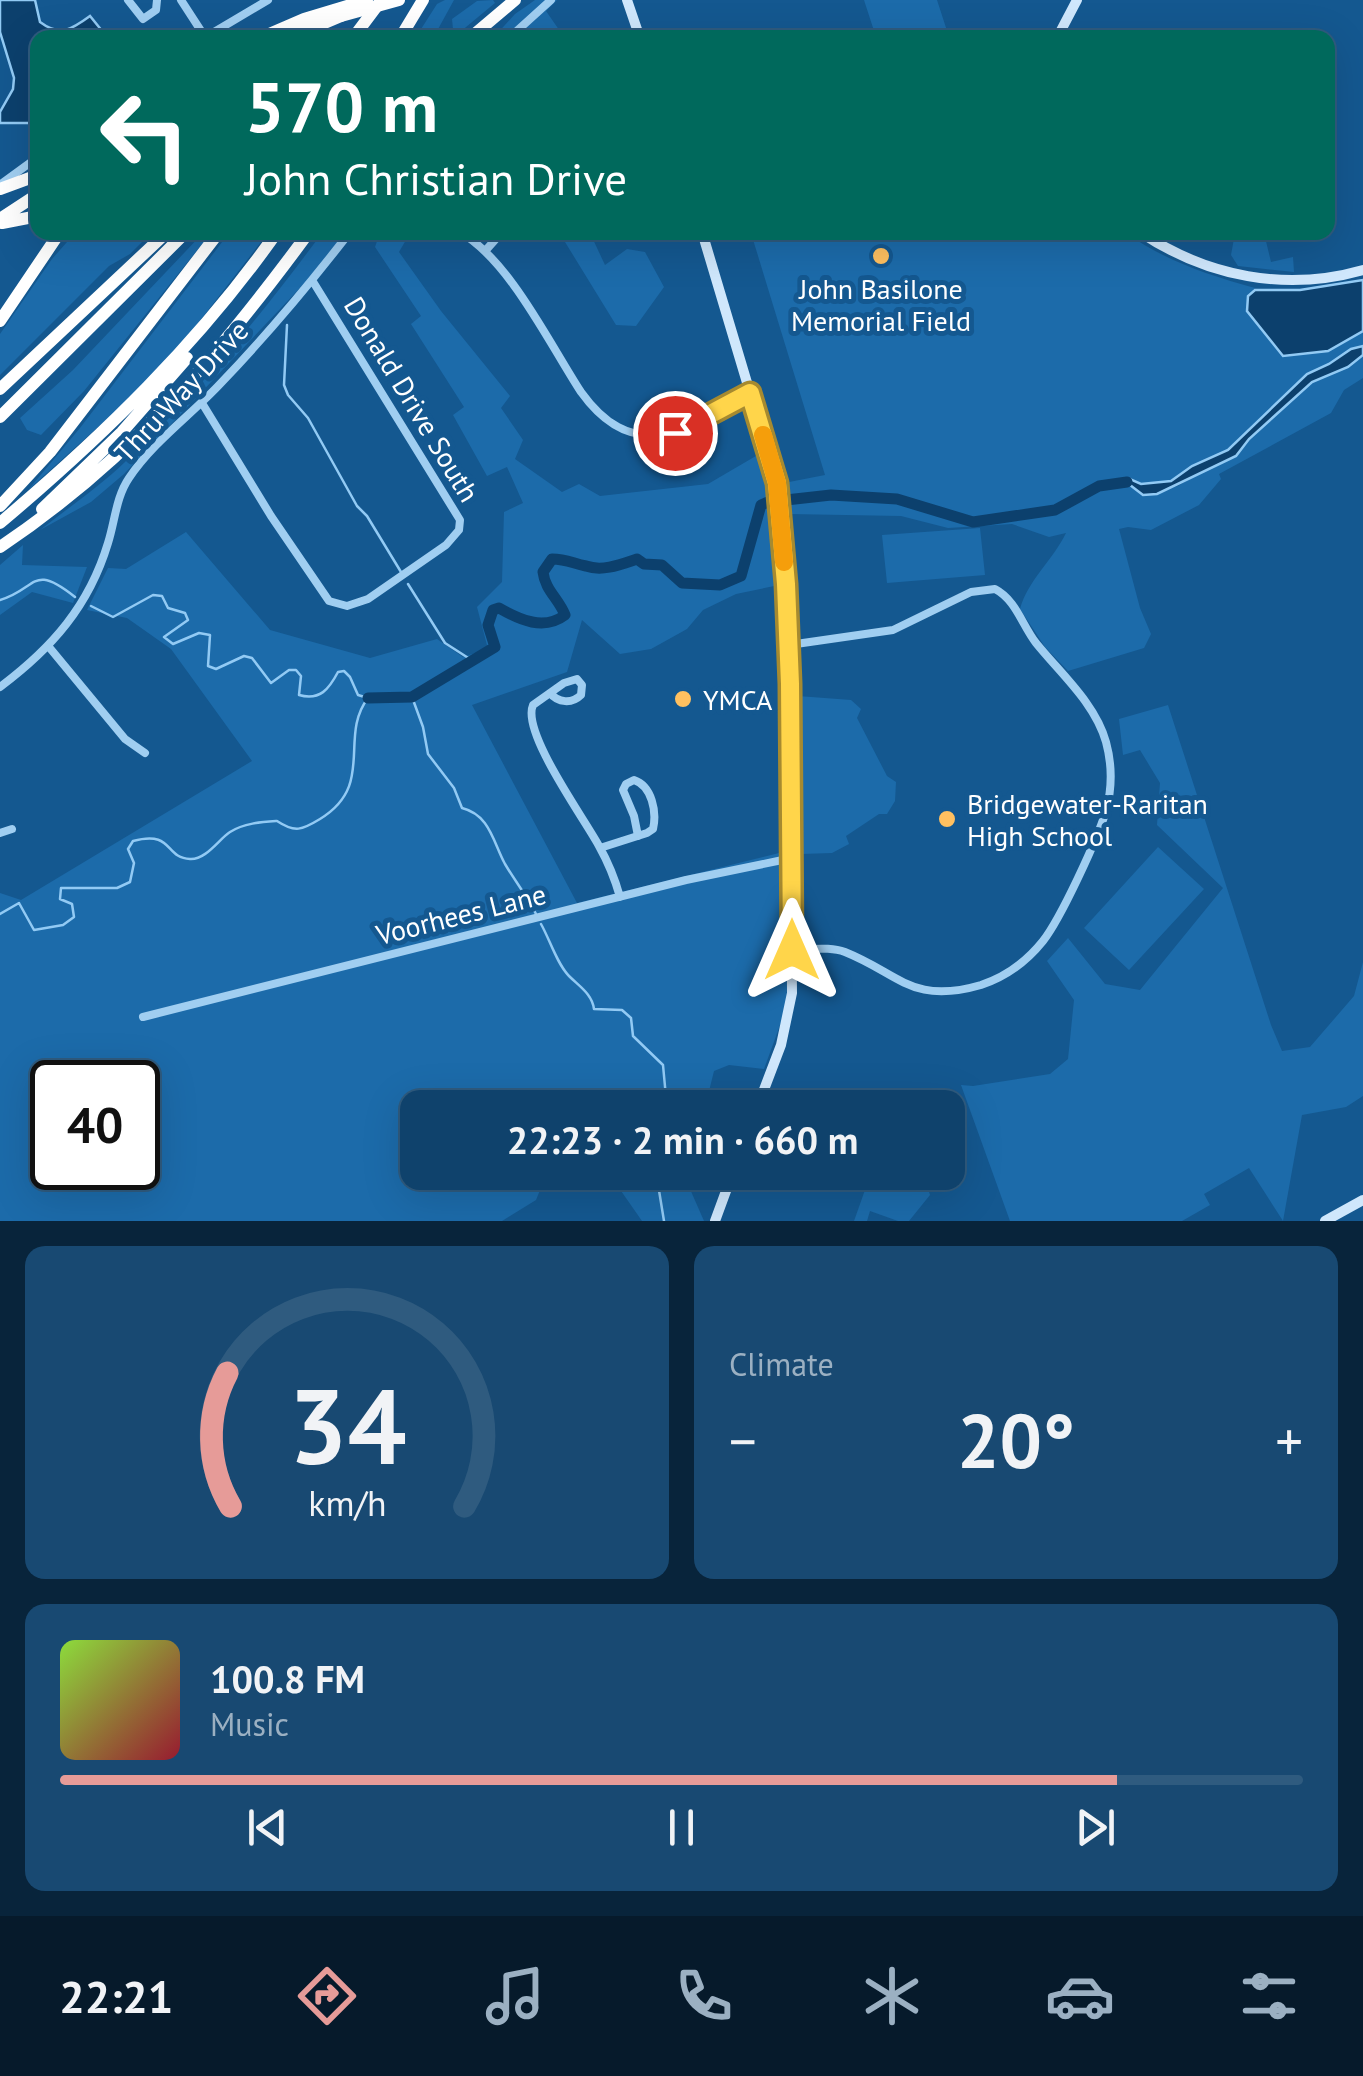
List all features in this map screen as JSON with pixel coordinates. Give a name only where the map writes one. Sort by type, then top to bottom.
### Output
[{"type":"highway","points":[[306,30],[366,0]]},
{"type":"highway","points":[[358,30],[382,0]]},
{"type":"highway","points":[[278,30],[304,18],[399,0]]},
{"type":"highway","points":[[405,30],[423,0]]},
{"type":"highway","points":[[479,30],[511,3]]},
{"type":"highway","points":[[486,30],[511,3]]},
{"type":"highway","points":[[0,187],[30,178]]},
{"type":"highway","points":[[0,221],[30,200]]},
{"type":"highway","points":[[0,221],[30,217]]},
{"type":"highway","points":[[0,321],[55,240]]},
{"type":"highway","points":[[0,389],[158,240]]},
{"type":"highway","points":[[0,417],[178,240]]},
{"type":"highway","points":[[0,506],[50,452],[213,240]]},
{"type":"highway","points":[[0,522],[131,406],[244,280],[271,240]]},
{"type":"highway","points":[[0,546],[60,505],[147,428],[218,352],[303,240]]},
{"type":"highway","points":[[0,546],[76,478],[148,404],[206,335],[244,280]]},
{"type":"street","points":[[128,0],[144,19],[156,10],[157,0]]},
{"type":"street","points":[[181,0],[200,30]]},
{"type":"street","points":[[217,30],[268,0]]},
{"type":"street","points":[[518,30],[550,0]]},
{"type":"street","points":[[628,0],[637,30]]},
{"type":"street","points":[[1061,30],[1078,0]]},
{"type":"street","points":[[0,187],[30,163]]},
{"type":"street","points":[[472,240],[502,268],[593,410],[613,426],[640,435],[675,433],[750,393]]},
{"type":"street","points":[[486,250],[495,240]]},
{"type":"street","points":[[704,240],[777,483],[780,516],[789,645],[792,950],[790,1010],[764,1090]]},
{"type":"street","points":[[1155,240],[1200,264],[1247,277],[1313,280],[1363,270]]},
{"type":"street","name":"Thru Way Drive","points":[[0,687],[49,646],[91,589],[129,478],[202,402],[342,242]]},
{"type":"street","name":"Donald Drive South","points":[[202,402],[324,598],[349,606],[368,599],[433,556],[458,530],[460,520],[312,280]]},
{"type":"street","points":[[789,645],[893,630],[978,590],[1000,592],[1093,713],[1107,745],[1110,779],[1106,812],[1052,928],[1034,951],[1005,974],[979,985],[932,990],[897,982],[842,951],[792,950]]},
{"type":"street","points":[[49,646],[125,739],[145,753]]},
{"type":"street","points":[[550,693],[531,708],[532,724],[600,848],[620,898]]},
{"type":"street","points":[[600,848],[638,836],[653,829],[655,813],[646,788],[634,780],[623,790],[638,836]]},
{"type":"street","points":[[0,834],[12,829]]},
{"type":"street","name":"Voorhees Lane","points":[[143,1017],[792,858]]},
{"type":"street","points":[[715,1221],[726,1190]]},
{"type":"street","points":[[1325,1221],[1363,1200]]},
{"type":"shaded area","points":[[0,0],[35,0],[40,22],[60,30],[30,30],[30,123],[0,123],[0,112],[13,89],[14,78],[0,32]]},
{"type":"shaded area","points":[[454,0],[438,30],[420,30],[437,4]]},
{"type":"shaded area","points":[[535,0],[557,0],[546,11],[559,30],[500,30]]},
{"type":"shaded area","points":[[864,0],[937,0],[947,30],[874,30]]},
{"type":"shaded area","points":[[477,1],[495,3],[462,30],[452,30],[452,19]]},
{"type":"shaded area","points":[[90,16],[101,30],[60,30],[71,28]]},
{"type":"shaded area","points":[[69,240],[144,240],[109,266],[0,375],[0,334]]},
{"type":"shaded area","points":[[196,240],[205,240],[84,391],[41,435],[27,430],[20,418],[73,370]]},
{"type":"shaded area","points":[[224,240],[263,240],[185,340],[136,393],[28,490]]},
{"type":"shaded area","points":[[317,240],[345,240],[124,474],[91,502],[40,530],[94,489],[152,436],[253,323]]},
{"type":"shaded area","points":[[378,240],[406,240],[399,252],[510,396],[501,408],[523,440],[515,459],[562,492],[579,484],[600,496],[708,484],[761,453],[769,488],[779,585],[736,594],[703,610],[687,629],[651,649],[620,654],[582,620],[567,672],[472,705],[577,903],[783,852],[787,997],[764,1069],[729,1065],[714,1071],[709,1090],[400,1090],[400,1190],[540,1190],[536,1200],[502,1221],[0,1221],[0,893],[21,900],[252,761],[171,649],[127,618],[87,610],[108,568],[126,569],[186,532],[270,630],[370,658],[437,639],[463,657],[488,649],[477,607],[502,582],[504,512],[523,503],[507,467],[487,476],[453,415],[464,407],[411,324],[421,316],[375,247]]},
{"type":"shaded area","points":[[593,240],[605,265],[627,249],[645,252],[664,287],[636,326],[616,325],[565,242]]},
{"type":"shaded area","points":[[753,240],[1137,240],[1188,266],[1255,288],[1248,296],[1247,311],[1283,356],[1328,351],[1363,331],[1363,346],[1307,374],[1228,450],[1192,466],[1171,481],[1119,485],[1130,485],[1143,495],[1178,486],[1236,456],[1249,439],[1312,382],[1348,367],[1363,355],[1363,378],[1344,390],[1331,413],[1219,474],[1221,479],[1199,505],[1151,530],[1119,529],[1151,634],[1144,648],[1068,671],[1045,647],[1020,609],[1066,533],[1049,537],[1012,524],[948,528],[901,516],[789,514],[784,483],[825,475]]},
{"type":"shaded area","points":[[1234,240],[1266,240],[1271,262],[1293,257],[1294,272],[1238,266],[1231,255]]},
{"type":"shaded area","points":[[1363,280],[1363,331],[1328,351],[1283,356],[1247,311],[1248,296],[1255,290],[1300,290]]},
{"type":"shaded area","points":[[1363,346],[1363,355],[1348,367],[1312,382],[1249,439],[1236,456],[1157,494],[1143,495],[1130,485],[1117,485],[1130,479],[1141,484],[1171,481],[1192,466],[1228,450],[1307,374]]},
{"type":"shaded area","points":[[980,528],[985,575],[887,583],[882,535]]},
{"type":"shaded area","points":[[23,545],[22,565],[87,567],[73,603],[32,592],[0,615],[0,565]]},
{"type":"shaded area","points":[[798,696],[851,700],[861,709],[857,718],[887,776],[896,782],[895,801],[887,814],[879,814],[846,836],[849,844],[832,853],[801,854]]},
{"type":"shaded area","points":[[1168,705],[1282,1051],[1310,1047],[1354,996],[1363,962],[1363,1096],[1346,1107],[1302,1115],[1283,1221],[1249,1168],[1204,1194],[1210,1205],[1182,1221],[1010,1221],[961,1085],[1050,1074],[1068,1059],[1074,1000],[1047,961],[1068,938],[1105,984],[1140,990],[1223,888],[1157,825],[1160,783],[1140,750],[1123,755],[1119,719]]},
{"type":"shaded area","points":[[1158,847],[1204,889],[1129,970],[1084,928]]},
{"type":"shaded area","points":[[620,1190],[690,1190],[704,1221],[642,1221]]},
{"type":"shaded area","points":[[865,1190],[928,1190],[930,1195],[909,1221],[870,1211],[867,1221],[854,1221]]},
{"type":"waterway","points":[[287,325],[284,385],[288,395],[308,418],[357,506],[401,572]]},
{"type":"waterway","points":[[368,698],[412,697],[495,647],[488,625],[493,610],[499,608],[540,623],[565,615],[544,578],[543,572],[552,559],[592,568],[637,559],[644,564],[662,565],[682,583],[720,585],[741,576],[761,505],[768,502],[831,495],[897,499],[973,522],[1055,510],[1099,486],[1127,482]]},
{"type":"waterway","points":[[0,600],[42,580],[75,597]]},
{"type":"waterway","points":[[408,584],[445,643],[473,661]]},
{"type":"waterway","points":[[0,914],[19,903],[34,930],[63,925],[74,917],[72,904],[60,899],[61,888],[117,888],[130,882],[134,863],[128,849],[133,841],[156,839],[190,859],[201,856],[230,832],[247,825],[277,821],[294,829],[303,828],[337,806],[352,776],[356,729],[368,698],[358,695],[344,671],[338,672],[318,695],[299,695],[301,676],[296,670],[289,670],[271,683],[252,658],[244,656],[216,669],[208,666],[210,635],[199,633],[173,644],[164,637],[188,620],[185,613],[168,608],[162,596],[153,595],[113,617],[91,606]]},
{"type":"waterway","points":[[412,697],[428,754],[454,788],[462,808],[485,823],[536,914]]},
{"type":"waterway","points":[[541,924],[561,965],[588,995],[594,1009],[622,1010],[631,1018],[633,1036],[663,1065],[665,1090]]},
{"type":"waterway","points":[[659,1190],[664,1221]]},
{"type":"slow traffic","points":[[763,435],[777,483],[784,562]]},
{"type":"place","name":"John Basilone Memorial Field","points":[[881,256]]},
{"type":"place","name":"YMCA","points":[[683,699]]},
{"type":"place","name":"Bridgewater-Raritan High School","points":[[947,819]]},
{"type":"route","points":[[675,433],[750,393],[774,468],[789,645],[792,950]]}]
